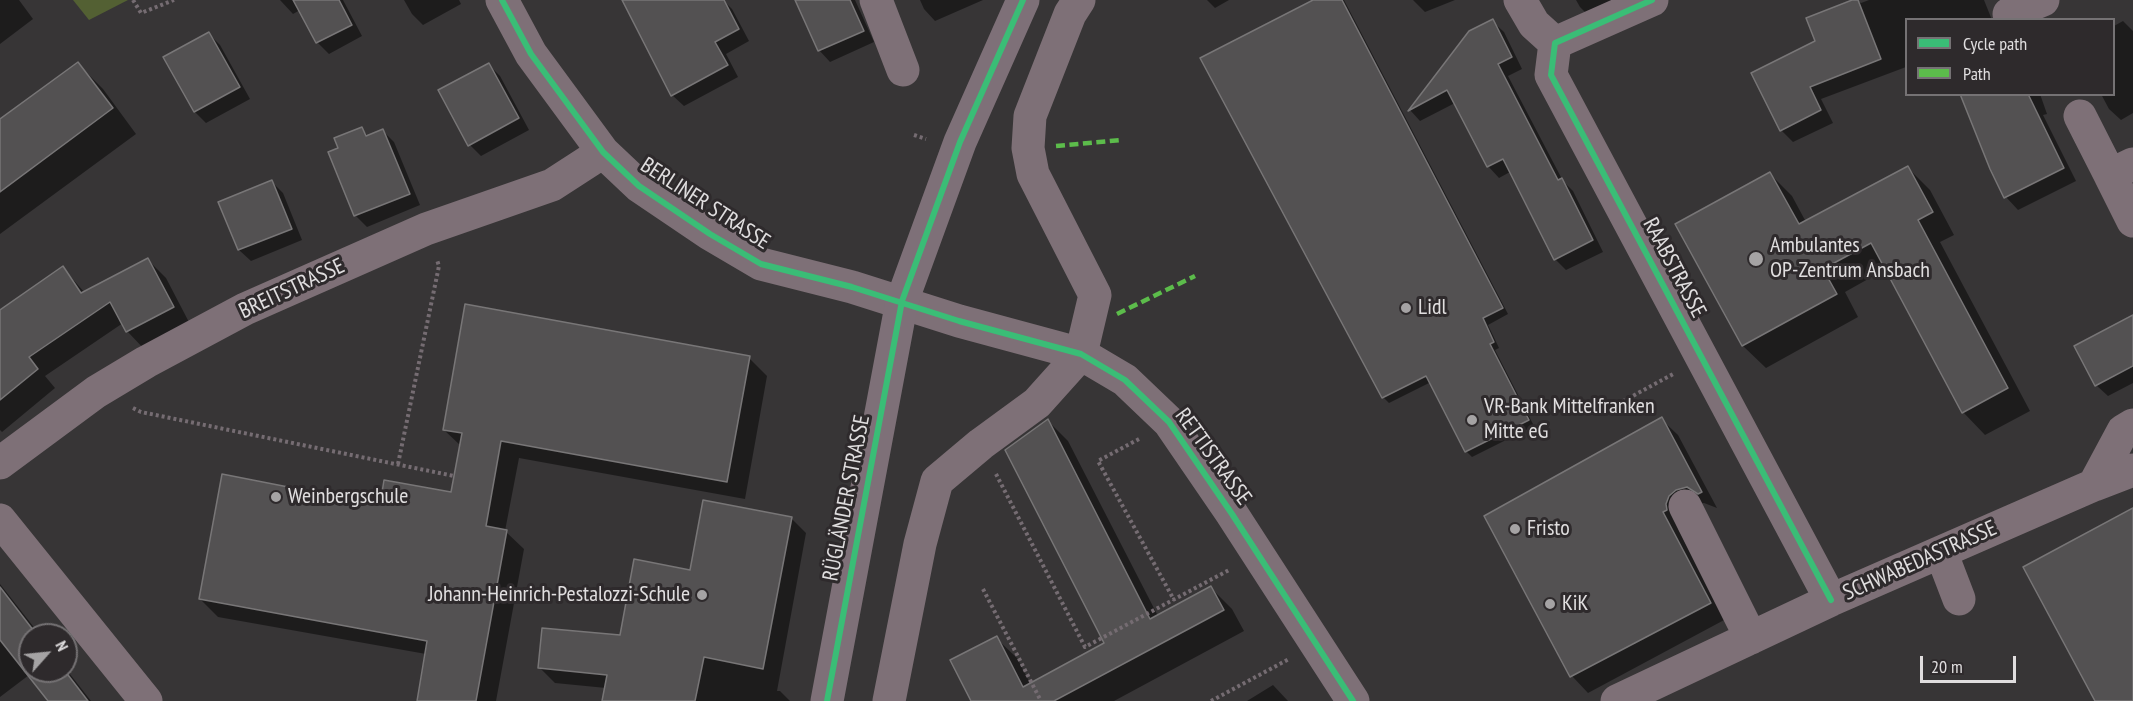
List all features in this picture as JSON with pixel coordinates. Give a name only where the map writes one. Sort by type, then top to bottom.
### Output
[{"type":"main road","name":"RÜGLÄNDER STRASSE","points":[[827,701],[902,301],[960,142],[1023,0]]},
{"type":"street","name":"BERLINER STRASSE","points":[[502,0],[531,54],[603,152],[639,186],[710,234],[760,264],[902,301]]},
{"type":"street","points":[[876,0],[903,70]]},
{"type":"street","points":[[889,701],[920,544],[937,481],[981,444],[1037,403],[1080,354],[1095,295],[1033,174],[1028,148],[1030,116],[1070,14],[1078,0]]},
{"type":"street","points":[[1520,0],[1534,24],[1556,43],[1652,0]]},
{"type":"street","points":[[2009,14],[2043,0]]},
{"type":"street","name":"RAABSTRASSE","points":[[1556,43],[1551,75],[1831,600]]},
{"type":"street","points":[[2080,116],[2121,169],[2133,221]]},
{"type":"street","name":"BREITSTRASSE","points":[[0,463],[96,392],[245,309],[426,229],[552,185],[603,152]]},
{"type":"street","name":"RETTISTRASSE","points":[[902,301],[959,321],[1080,354],[1125,380],[1169,422],[1353,701]]},
{"type":"street","points":[[2094,485],[2123,430],[2133,425]]},
{"type":"street","name":"SCHWABEDASTRASSE","points":[[1617,701],[1831,600],[2133,470]]},
{"type":"street","points":[[1685,506],[1751,638]]},
{"type":"street","points":[[0,520],[146,701]]},
{"type":"street","points":[[1941,552],[1959,599]]},
{"type":"path","points":[[134,0],[141,13],[174,0]]},
{"type":"path","points":[[914,135],[926,139]]},
{"type":"path","points":[[398,465],[439,266],[426,229]]},
{"type":"path","points":[[1584,405],[1605,411],[1702,358]]},
{"type":"path","points":[[96,392],[141,412],[454,476]]},
{"type":"path","points":[[1169,422],[1098,461],[1173,600]]},
{"type":"path","points":[[981,444],[1084,647],[1258,554]]},
{"type":"path","points":[[983,589],[1041,701]]},
{"type":"path","points":[[1211,701],[1316,644]]},
{"type":"green space","points":[[73,0],[128,0],[89,20]]},
{"type":"building","points":[[293,0],[339,0],[352,25],[316,43]]},
{"type":"building","points":[[622,0],[724,0],[739,29],[715,42],[728,65],[671,96]]},
{"type":"building","points":[[795,0],[850,0],[864,31],[818,51]]},
{"type":"building","points":[[1313,0],[1342,0],[1503,308],[1483,318],[1494,342],[1490,344],[1529,420],[1465,452],[1426,376],[1382,398],[1200,58]]},
{"type":"building","points":[[1852,0],[1858,0],[1881,59],[1810,87],[1821,110],[1780,131],[1751,73],[1815,41],[1806,18]]},
{"type":"building","points":[[1493,19],[1512,57],[1498,64],[1558,180],[1562,178],[1593,240],[1554,260],[1503,159],[1487,167],[1447,90],[1408,111],[1469,31]]},
{"type":"building","points":[[209,32],[240,87],[194,112],[163,57]]},
{"type":"building","points":[[78,62],[113,108],[0,192],[0,119]]},
{"type":"building","points":[[489,63],[519,118],[468,146],[438,90]]},
{"type":"building","points":[[1961,96],[2029,96],[2064,168],[2004,198]]},
{"type":"building","points":[[362,127],[366,136],[383,129],[410,194],[354,216],[328,152],[338,148],[334,138]]},
{"type":"building","points":[[1908,166],[1933,212],[1918,220],[2008,388],[1962,413],[1871,243],[1823,269],[1837,294],[1742,346],[1675,224],[1770,172],[1799,224]]},
{"type":"building","points":[[272,180],[292,229],[238,250],[218,202]]},
{"type":"building","points":[[148,258],[174,307],[126,332],[110,302],[29,357],[38,369],[0,400],[0,310],[63,266],[81,293]]},
{"type":"building","name":"Weinbergschule","points":[[465,304],[750,356],[727,482],[501,441],[486,526],[507,530],[476,701],[417,701],[427,641],[199,599],[222,474],[380,505],[384,480],[451,492],[462,433],[443,430]]},
{"type":"building","points":[[2133,315],[2133,366],[2095,386],[2074,346]]},
{"type":"building","points":[[1662,417],[1702,492],[1698,494],[1687,487],[1676,490],[1669,496],[1666,504],[1667,510],[1663,512],[1711,603],[1570,677],[1484,516]]},
{"type":"building","points":[[1048,419],[1150,619],[1211,586],[1224,610],[1054,701],[971,701],[950,660],[997,636],[1023,687],[1104,643],[1005,450]]},
{"type":"building","name":"Johann-Heinrich-Pestalozzi-Schule","points":[[703,500],[792,517],[763,669],[704,657],[695,701],[602,701],[607,675],[538,668],[542,628],[620,635],[634,559],[690,570]]},
{"type":"building","points":[[2133,508],[2133,701],[2095,701],[2023,567]]},
{"type":"building","points":[[0,587],[28,623],[18,623],[18,663],[0,640]]},
{"type":"building","points":[[34,683],[74,683],[88,701],[48,701]]},
{"type":"marked path","points":[[1056,146],[1121,140]]},
{"type":"marked path","points":[[1117,314],[1195,276]]},
{"type":"cycle path","points":[[502,0],[531,54],[603,152],[639,186],[710,234],[761,264],[852,287],[959,321],[1081,354],[1125,380],[1169,422],[1232,514],[1353,701]]},
{"type":"cycle path","points":[[827,701],[902,301],[960,142],[1023,0]]},
{"type":"cycle path","points":[[1652,0],[1555,43],[1551,75],[1831,600]]},
{"type":"place","name":"Ambulantes OP-Zentrum Ansbach","points":[[1756,259]]},
{"type":"place","name":"Lidl","points":[[1406,308]]},
{"type":"place","name":"VR-Bank Mittelfranken Mitte eG","points":[[1472,420]]},
{"type":"place","name":"Weinbergschule","points":[[276,497]]},
{"type":"place","name":"Fristo","points":[[1515,529]]},
{"type":"place","name":"Johann-Heinrich-Pestalozzi-Schule","points":[[702,595]]},
{"type":"place","name":"KiK","points":[[1550,604]]}]
